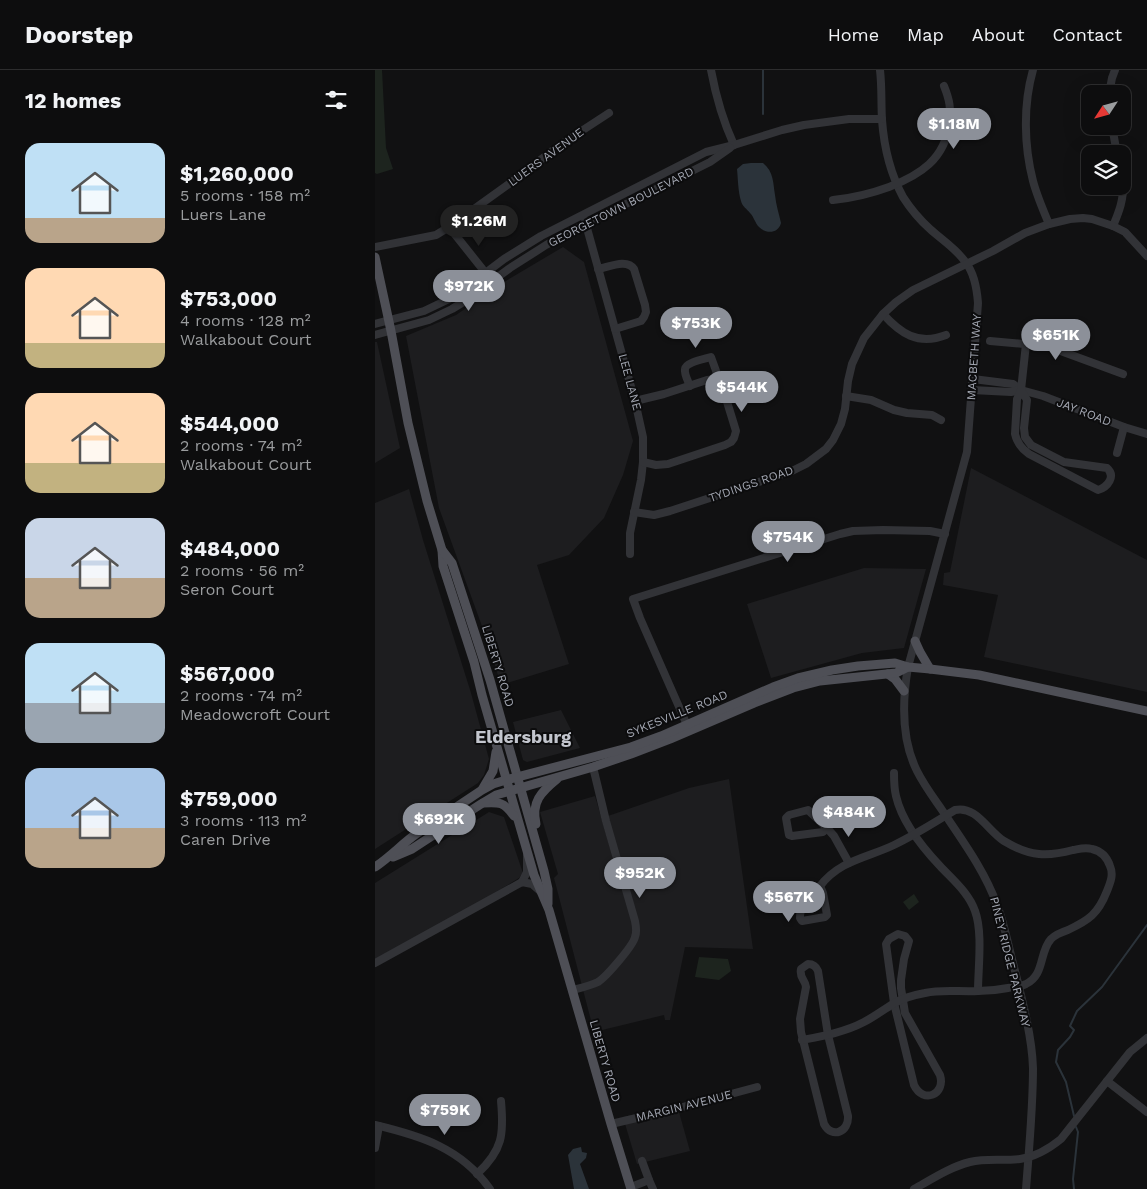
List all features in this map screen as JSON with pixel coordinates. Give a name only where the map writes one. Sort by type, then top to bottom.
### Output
[{"type":"main road","name":"LIBERTY ROAD","points":[[375,257],[389,320],[407,423],[427,501],[443,550],[452,563],[490,680],[538,849],[547,889],[549,910]]},
{"type":"main road","name":"LIBERTY ROAD","points":[[443,550],[443,566],[474,662],[527,853],[540,891],[549,910],[631,1188]]},
{"type":"main road","points":[[915,641],[929,669]]},
{"type":"main road","name":"SYKESVILLE ROAD","points":[[375,867],[407,841],[493,784],[631,746],[687,725],[773,687],[808,675],[844,668],[895,664],[993,678],[1147,711]]},
{"type":"main road","name":"SYKESVILLE ROAD","points":[[387,859],[412,849],[495,795],[657,745],[793,688],[839,678],[896,673],[908,667]]},
{"type":"main road","points":[[888,674],[904,691]]},
{"type":"main road","points":[[482,790],[493,771],[497,746]]},
{"type":"main road","points":[[538,849],[539,836],[534,815],[536,802],[543,790],[560,776]]},
{"type":"main road","points":[[481,804],[502,803],[511,811],[519,824]]},
{"type":"street","points":[[711,70],[717,100],[734,145]]},
{"type":"street","name":"MACBETH WAY","points":[[880,70],[882,119],[889,167],[903,198],[914,212],[967,264],[976,288],[978,302],[967,452],[908,667]]},
{"type":"street","points":[[1033,70],[1027,99],[1026,126],[1028,152],[1033,180],[1049,224]]},
{"type":"street","points":[[1111,85],[1115,70]]},
{"type":"street","points":[[833,200],[861,196],[897,184],[928,166],[941,151],[949,130],[951,103],[944,86]]},
{"type":"street","name":"LUERS AVENUE","points":[[375,247],[436,235],[449,228],[560,145],[609,113]]},
{"type":"street","name":"GEORGETOWN BOULEVARD","points":[[375,324],[424,310],[447,300],[522,247],[541,236],[706,152],[804,125],[849,119],[882,119]]},
{"type":"street","name":"GEORGETOWN BOULEVARD","points":[[375,334],[391,331],[441,315],[465,302],[528,256],[586,224],[710,162],[734,145]]},
{"type":"street","points":[[1113,226],[1122,203],[1123,195]]},
{"type":"street","name":"LEE LANE","points":[[583,214],[635,401],[643,437],[641,480],[630,533],[629,554]]},
{"type":"street","name":"TYDINGS ROAD","points":[[634,512],[654,515],[665,512],[792,471],[806,464],[826,449],[838,432],[845,409],[848,381],[857,352],[864,338],[883,314],[913,290],[993,251],[1025,233],[1070,219],[1092,219],[1125,232],[1147,256]]},
{"type":"street","points":[[449,228],[493,281]]},
{"type":"street","points":[[599,269],[622,263],[632,265],[645,305],[646,312],[641,321],[615,329]]},
{"type":"street","points":[[883,314],[896,328],[908,336],[932,339],[945,335]]},
{"type":"street","points":[[989,342],[1047,346],[1123,374]]},
{"type":"street","points":[[1021,390],[1027,400],[1025,437],[1031,444],[1064,462],[1107,468],[1111,471],[1110,482],[1104,488],[1098,490],[1029,454],[1022,449],[1016,439],[1017,399],[1021,390],[1026,344]]},
{"type":"street","points":[[643,462],[656,465],[668,464],[731,442],[734,438],[736,431],[711,357],[686,366],[686,375],[690,386]]},
{"type":"street","points":[[635,401],[707,380],[719,379]]},
{"type":"street","name":"JAY ROAD","points":[[973,379],[1013,384],[1021,390],[1043,396],[1124,427],[1146,432]]},
{"type":"street","name":"JAY ROAD","points":[[972,390],[1011,392],[1021,390]]},
{"type":"street","points":[[846,396],[871,400],[894,410],[907,413],[931,415],[941,420]]},
{"type":"street","points":[[1117,453],[1124,427]]},
{"type":"street","points":[[687,725],[633,599],[853,531],[930,531],[945,534]]},
{"type":"street","name":"PINEY RIDGE PARKWAY","points":[[908,667],[904,691],[904,723],[906,738],[916,770],[992,891],[1019,987],[1030,1038],[1033,1066],[1026,1189]]},
{"type":"street","points":[[572,990],[591,985],[601,979],[630,948],[636,933],[635,921],[606,821],[593,766]]},
{"type":"street","points":[[894,773],[894,788],[903,814],[928,853],[960,886],[975,910],[979,932],[978,992]]},
{"type":"street","points":[[802,1040],[854,1027],[866,1022],[903,998],[937,991],[993,991],[1027,984],[1036,976],[1040,969],[1047,945],[1051,939],[1091,917],[1103,901],[1112,878],[1110,865],[1102,854],[1089,848],[1046,854],[1026,851],[1003,840],[973,813],[961,808],[893,846],[858,858],[835,872],[825,880],[799,912],[802,920],[825,917],[827,915],[821,886]]},
{"type":"street","points":[[827,828],[823,832],[792,836],[789,835],[786,818],[789,815],[807,810],[827,828],[834,836],[849,863]]},
{"type":"street","points":[[375,962],[522,882],[527,872],[527,853]]},
{"type":"street","points":[[522,882],[532,884],[540,891]]},
{"type":"street","points":[[898,934],[905,936],[909,941],[901,980],[905,1013],[941,1075],[942,1083],[940,1087],[931,1095],[927,1096],[919,1093],[914,1085],[894,1003],[886,944],[889,938],[898,934]]},
{"type":"street","points":[[807,964],[817,967],[828,1035],[848,1116],[847,1125],[837,1132],[830,1131],[823,1124],[802,1040],[800,1019],[806,987],[800,974],[801,969],[807,964]]},
{"type":"street","points":[[914,1189],[952,1168],[970,1162],[985,1159],[1021,1159],[1044,1151],[1061,1139],[1130,1052],[1147,1038]]},
{"type":"street","points":[[1107,1081],[1147,1112]]},
{"type":"street","name":"MARGIN AVENUE","points":[[611,1124],[682,1108],[757,1087]]},
{"type":"street","points":[[477,1174],[487,1165],[499,1148],[502,1130],[501,1101]]},
{"type":"street","points":[[375,1148],[377,1126],[429,1140],[457,1156],[490,1189]]},
{"type":"street","points":[[642,1161],[653,1189]]},
{"type":"street","points":[[631,1188],[649,1180]]},
{"type":"shaded area","points":[[375,70],[382,70],[386,148],[393,169],[377,174],[375,173]]},
{"type":"shaded area","points":[[763,163],[771,174],[781,223],[775,231],[768,232],[759,227],[743,206],[737,169],[743,164]]},
{"type":"shaded area","points":[[563,247],[584,262],[633,441],[623,475],[604,518],[569,555],[537,565],[569,664],[501,685],[487,640],[439,508],[406,336],[456,315],[509,279]]},
{"type":"shaded area","points":[[375,342],[377,342],[400,448],[375,463]]},
{"type":"shaded area","points":[[971,468],[1147,560],[1147,692],[984,657],[998,595],[943,585],[944,573],[950,572]]},
{"type":"shaded area","points":[[409,489],[489,759],[484,775],[478,783],[375,849],[375,503]]},
{"type":"shaded area","points":[[864,568],[926,569],[904,648],[862,653],[771,678],[747,604]]},
{"type":"shaded area","points":[[561,710],[580,748],[527,762],[523,760],[513,722]]},
{"type":"shaded area","points":[[729,779],[753,949],[685,947],[670,1020],[665,1020],[664,1015],[594,1032],[554,878],[558,874],[540,812],[595,796],[621,886],[608,816],[689,788]]},
{"type":"shaded area","points":[[489,812],[504,817],[523,873],[519,878],[470,908],[375,959],[375,883]]},
{"type":"shaded area","points":[[914,894],[919,902],[909,910],[903,902]]},
{"type":"shaded area","points":[[699,957],[728,959],[731,971],[719,980],[695,977]]},
{"type":"shaded area","points":[[677,1105],[690,1151],[637,1164],[623,1117]]},
{"type":"shaded area","points":[[581,1147],[582,1152],[587,1153],[586,1158],[580,1164],[589,1189],[574,1189],[568,1155],[573,1149]]},
{"type":"waterway","points":[[763,70],[763,114]]},
{"type":"waterway","points":[[1074,1116],[1066,1082],[1056,1062],[1058,1050],[1074,1030],[1070,1026],[1077,1011],[1102,987],[1147,925]]},
{"type":"waterway","points":[[1074,1189],[1073,1179],[1078,1132],[1076,1127]]},
{"type":"district","name":"Eldersburg","points":[[523,736]]}]
